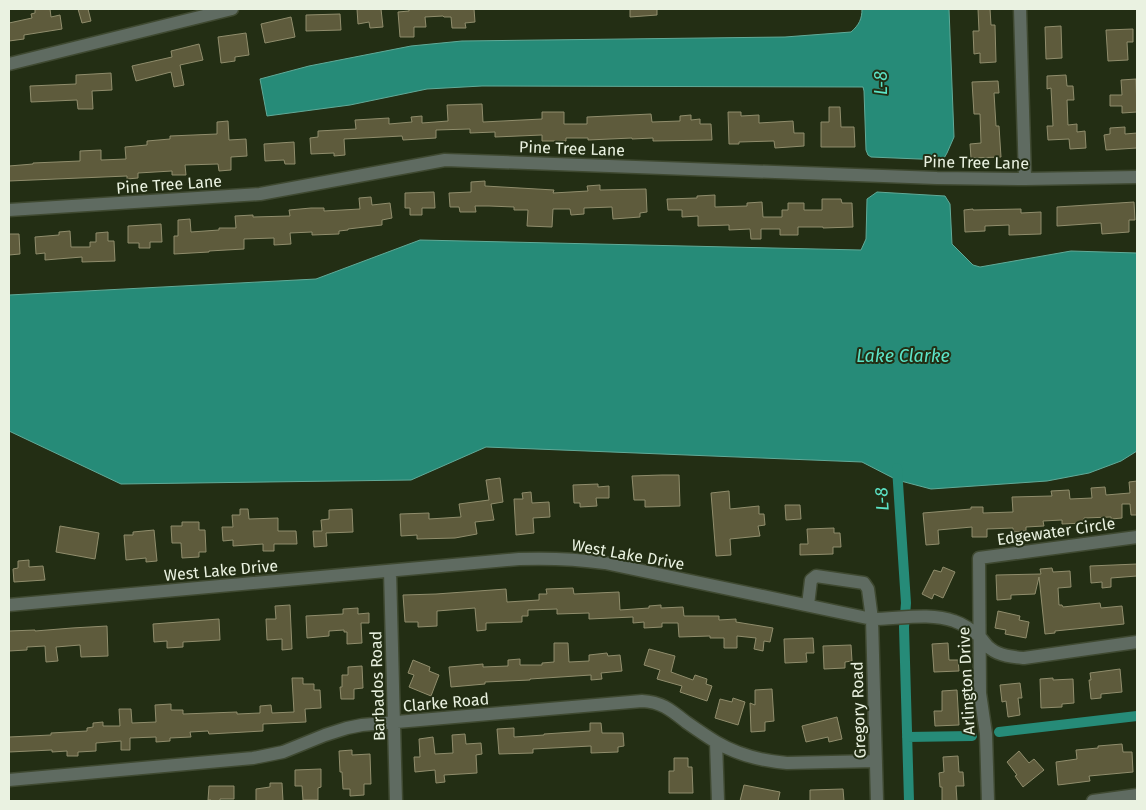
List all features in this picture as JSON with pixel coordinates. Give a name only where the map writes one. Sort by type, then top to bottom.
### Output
[{"type":"street","points":[[9,64],[232,9]]},
{"type":"street","points":[[1020,9],[1025,179]]},
{"type":"street","name":"Pine Tree Lane","points":[[9,210],[260,194],[445,160],[928,177],[1025,179],[1137,177]]},
{"type":"street","name":"Edgewater Circle","points":[[979,558],[1137,537]]},
{"type":"street","name":"West Lake Drive","points":[[9,605],[519,559],[548,558],[577,559],[605,563],[872,618],[940,617],[954,621],[967,628],[996,652],[1024,658],[1137,642]]},
{"type":"street","name":"Arlington Drive","points":[[979,558],[980,693],[986,734],[988,801]]},
{"type":"street","name":"Barbados Road","points":[[390,571],[396,801]]},
{"type":"street","name":"Gregory Road","points":[[808,605],[811,580],[816,576],[864,583],[868,589],[872,618],[877,801]]},
{"type":"street","name":"Clarke Road","points":[[9,780],[254,758],[283,752],[325,735],[362,725],[649,702],[664,705],[688,724],[716,742],[751,757],[779,763],[801,764],[876,761]]},
{"type":"street","points":[[716,742],[718,801]]},
{"type":"street","points":[[1093,801],[1137,795]]},
{"type":"water","points":[[862,9],[949,9],[954,137],[943,160],[871,157],[868,155],[866,150],[863,87],[482,86],[427,89],[350,105],[267,116],[260,79],[309,66],[411,46],[462,41],[785,37],[851,32],[860,22]]},
{"type":"water","name":"Lake Clarke","points":[[877,192],[945,196],[950,204],[952,244],[973,265],[980,267],[1071,251],[1137,253],[1137,451],[1121,461],[1089,473],[1047,481],[931,489],[897,480],[862,462],[486,447],[411,480],[121,484],[9,431],[9,295],[316,279],[420,240],[861,250],[866,239],[867,199]]},
{"type":"building","points":[[35,9],[50,9],[51,17],[60,15],[62,29],[24,35],[24,39],[9,41],[9,23],[32,18],[31,14],[35,13]]},
{"type":"building","points":[[78,9],[88,9],[91,21],[82,23]]},
{"type":"building","points":[[357,9],[381,9],[383,27],[370,28],[369,22],[358,24]]},
{"type":"building","points":[[409,9],[474,9],[475,22],[465,23],[466,28],[452,28],[451,17],[425,17],[426,27],[414,27],[414,37],[400,37],[398,12],[409,11]]},
{"type":"building","points":[[630,9],[657,9],[657,15],[630,17]]},
{"type":"building","points":[[978,9],[990,9],[991,25],[995,25],[996,62],[980,63],[980,53],[974,54],[973,31],[979,31]]},
{"type":"building","points":[[340,14],[341,30],[306,31],[306,15]]},
{"type":"building","points":[[291,17],[295,37],[265,43],[261,24]]},
{"type":"building","points":[[1061,26],[1062,58],[1046,59],[1045,27]]},
{"type":"building","points":[[1133,29],[1133,42],[1127,42],[1128,60],[1108,61],[1106,30]]},
{"type":"building","points":[[246,33],[249,55],[235,57],[235,61],[221,63],[218,37]]},
{"type":"building","points":[[199,44],[203,60],[180,65],[184,85],[174,87],[171,72],[136,81],[132,66],[172,57],[171,51]]},
{"type":"building","points":[[111,73],[112,90],[92,91],[93,109],[78,109],[77,100],[31,102],[30,86],[76,84],[76,75]]},
{"type":"building","points":[[1066,75],[1067,86],[1073,86],[1074,100],[1067,100],[1068,125],[1077,124],[1077,132],[1085,131],[1086,148],[1070,149],[1069,139],[1048,140],[1047,126],[1053,126],[1051,88],[1047,89],[1047,76]]},
{"type":"building","points":[[1136,79],[1137,112],[1122,113],[1122,106],[1110,106],[1110,95],[1122,95],[1121,80]]},
{"type":"building","points":[[998,81],[999,93],[994,93],[996,126],[999,126],[1001,157],[971,158],[970,144],[981,143],[980,114],[974,114],[972,82]]},
{"type":"building","points":[[482,104],[483,122],[542,119],[542,112],[564,112],[564,124],[587,124],[587,117],[651,114],[652,122],[680,121],[680,116],[691,115],[691,120],[700,119],[700,124],[711,124],[712,140],[653,141],[653,138],[588,140],[588,138],[566,138],[566,141],[542,141],[542,135],[495,137],[495,132],[470,133],[470,129],[436,130],[436,138],[403,140],[402,136],[344,139],[345,155],[334,156],[334,153],[311,154],[310,138],[318,137],[318,131],[356,129],[355,120],[389,118],[389,124],[412,122],[411,117],[422,116],[422,123],[448,121],[447,105]]},
{"type":"building","points":[[829,107],[840,107],[841,127],[854,127],[855,147],[821,147],[821,122],[829,122]]},
{"type":"building","points":[[728,112],[741,112],[741,116],[759,115],[759,123],[793,121],[794,133],[804,133],[804,146],[775,148],[774,141],[729,144]]},
{"type":"building","points":[[228,121],[229,140],[246,139],[247,156],[231,157],[231,170],[219,171],[218,164],[185,165],[186,175],[172,175],[172,171],[138,173],[138,178],[127,179],[127,176],[9,181],[9,166],[80,161],[80,151],[101,150],[101,160],[126,159],[125,147],[147,145],[147,141],[170,139],[170,136],[217,134],[217,122]]},
{"type":"building","points":[[1125,127],[1125,134],[1137,133],[1137,148],[1106,150],[1104,135],[1110,134],[1110,128]]},
{"type":"building","points":[[294,142],[295,164],[285,164],[284,160],[265,161],[264,144]]},
{"type":"building","points":[[485,181],[485,186],[554,190],[553,193],[588,191],[587,186],[600,185],[600,190],[646,189],[647,212],[640,213],[640,217],[613,219],[612,207],[584,208],[584,214],[571,215],[570,209],[553,209],[552,227],[527,226],[528,210],[514,210],[514,207],[475,206],[476,212],[460,212],[459,207],[450,207],[449,193],[471,192],[471,182]]},
{"type":"building","points":[[434,192],[435,208],[422,208],[422,215],[410,215],[410,208],[405,208],[405,193]]},
{"type":"building","points":[[715,195],[715,207],[747,206],[747,203],[762,202],[763,217],[782,217],[782,210],[788,210],[788,203],[804,203],[804,210],[822,210],[822,199],[841,199],[842,203],[852,203],[853,227],[798,227],[798,235],[780,235],[780,229],[761,229],[761,239],[751,239],[750,229],[729,230],[729,225],[698,226],[698,216],[682,217],[682,210],[668,210],[667,199]]},
{"type":"building","points":[[371,197],[372,205],[390,203],[392,218],[382,220],[382,225],[348,229],[339,231],[339,234],[312,235],[312,232],[290,233],[291,244],[274,245],[274,238],[244,239],[244,249],[174,254],[174,236],[178,236],[178,220],[190,219],[191,232],[219,230],[219,228],[236,228],[235,216],[290,216],[289,210],[311,208],[324,208],[324,211],[360,209],[359,198]]},
{"type":"building","points":[[1134,202],[1135,220],[1129,220],[1129,232],[1102,234],[1101,223],[1057,226],[1057,207]]},
{"type":"building","points":[[1021,209],[1021,213],[1041,212],[1041,234],[1009,235],[1009,225],[985,226],[985,231],[965,232],[964,210]]},
{"type":"building","points":[[161,224],[162,242],[150,242],[150,248],[139,248],[139,243],[128,243],[128,226]]},
{"type":"building","points":[[70,231],[71,247],[90,247],[90,242],[96,242],[96,233],[108,232],[108,241],[114,241],[115,261],[82,262],[82,257],[45,260],[45,253],[36,254],[35,237],[59,235],[59,232]]},
{"type":"building","points":[[9,234],[19,234],[20,254],[9,255]]},
{"type":"building","points":[[679,475],[680,506],[645,507],[645,500],[634,500],[632,476]]},
{"type":"building","points":[[500,478],[503,502],[491,504],[494,520],[475,522],[477,534],[455,538],[417,539],[417,535],[401,536],[400,514],[429,513],[429,519],[461,517],[459,504],[489,500],[486,480]]},
{"type":"building","points":[[1137,481],[1137,515],[1131,515],[1130,504],[1122,504],[1122,518],[1084,518],[1084,523],[1062,524],[1062,520],[1043,521],[1044,526],[1026,527],[1026,531],[1013,532],[1013,528],[987,529],[987,537],[972,537],[972,527],[938,530],[939,544],[926,545],[923,513],[971,509],[971,507],[983,507],[983,513],[1013,512],[1012,497],[1052,496],[1051,491],[1069,490],[1070,499],[1092,498],[1091,488],[1105,487],[1106,495],[1130,493],[1129,482]]},
{"type":"building","points":[[598,484],[598,487],[609,486],[609,498],[596,498],[597,506],[580,507],[580,503],[574,503],[573,485]]},
{"type":"building","points":[[729,491],[730,509],[759,506],[759,514],[764,514],[765,525],[758,526],[760,536],[730,539],[731,555],[716,556],[711,493]]},
{"type":"building","points":[[531,492],[532,503],[549,502],[550,517],[533,518],[534,533],[516,535],[514,499],[523,499],[522,493]]},
{"type":"building","points":[[785,505],[800,505],[801,519],[786,520]]},
{"type":"building","points":[[240,509],[248,509],[249,519],[278,518],[278,531],[296,531],[297,544],[274,544],[274,551],[263,551],[263,544],[233,546],[233,540],[223,541],[222,527],[233,527],[232,515],[240,515]]},
{"type":"building","points":[[352,509],[353,532],[326,533],[327,546],[314,547],[313,531],[322,531],[321,520],[329,519],[329,510]]},
{"type":"building","points":[[182,522],[199,522],[199,530],[205,530],[206,552],[199,552],[199,557],[182,558],[181,543],[172,543],[171,526],[182,526]]},
{"type":"building","points":[[60,526],[99,533],[95,559],[56,552]]},
{"type":"building","points":[[834,528],[834,533],[840,533],[841,547],[833,547],[833,554],[800,555],[800,544],[808,544],[807,529]]},
{"type":"building","points":[[154,530],[157,561],[146,562],[146,558],[126,560],[124,535]]},
{"type":"building","points":[[29,560],[29,567],[43,566],[45,580],[14,582],[13,569],[18,568],[18,561]]},
{"type":"building","points":[[1137,564],[1137,576],[1111,578],[1111,587],[1102,588],[1102,582],[1091,583],[1090,566]]},
{"type":"building","points":[[943,567],[955,572],[943,598],[934,594],[932,599],[922,594],[934,570],[941,572]]},
{"type":"building","points":[[1052,568],[1053,572],[1070,571],[1071,587],[1058,588],[1059,605],[1063,607],[1100,603],[1101,608],[1122,606],[1124,624],[1055,631],[1055,633],[1045,634],[1039,577],[1035,594],[1011,595],[1011,599],[997,600],[996,575],[1041,574],[1040,569]]},
{"type":"building","points":[[573,588],[574,594],[619,592],[620,610],[649,608],[649,606],[661,605],[661,608],[683,607],[684,616],[719,616],[719,620],[736,619],[736,622],[773,628],[770,642],[764,641],[763,651],[754,649],[756,638],[737,636],[737,648],[724,648],[724,638],[710,638],[710,636],[679,637],[678,623],[662,623],[662,627],[644,628],[644,622],[633,623],[633,617],[589,619],[589,613],[557,614],[557,609],[528,610],[528,616],[522,616],[522,622],[486,623],[486,630],[477,631],[475,608],[437,611],[437,626],[418,627],[418,622],[405,622],[403,595],[506,589],[507,602],[539,600],[539,594],[547,594],[546,589]]},
{"type":"building","points":[[290,605],[292,649],[282,650],[282,639],[267,640],[266,619],[276,619],[275,606]]},
{"type":"building","points":[[358,608],[358,614],[369,613],[369,623],[361,623],[362,643],[347,644],[347,632],[344,632],[344,630],[329,631],[329,636],[307,638],[306,616],[343,614],[343,609]]},
{"type":"building","points":[[998,611],[1020,616],[1019,620],[1029,622],[1026,638],[1005,634],[1006,630],[995,628]]},
{"type":"building","points":[[219,619],[220,640],[183,642],[183,647],[167,648],[167,641],[154,642],[153,624]]},
{"type":"building","points":[[107,626],[108,656],[81,657],[80,645],[56,647],[58,661],[46,662],[45,646],[9,651],[9,631]]},
{"type":"building","points":[[813,638],[814,653],[806,653],[807,662],[785,663],[784,639]]},
{"type":"building","points":[[554,643],[568,643],[569,662],[589,661],[589,655],[607,653],[608,656],[620,655],[622,671],[601,673],[602,679],[591,680],[591,675],[485,682],[485,684],[451,687],[449,667],[483,664],[483,667],[508,666],[508,660],[520,659],[520,665],[542,665],[542,663],[554,662]]},
{"type":"building","points":[[948,643],[949,660],[958,660],[959,671],[934,672],[932,644]]},
{"type":"building","points":[[851,645],[852,661],[845,662],[845,668],[824,669],[823,646]]},
{"type":"building","points":[[649,649],[675,656],[671,672],[693,680],[695,675],[707,679],[706,684],[712,686],[707,701],[680,692],[682,686],[657,679],[660,670],[644,665]]},
{"type":"building","points":[[413,660],[430,667],[429,671],[439,675],[431,696],[409,687],[414,675],[408,673]]},
{"type":"building","points":[[362,666],[363,688],[354,689],[354,699],[341,699],[342,675],[348,675],[348,667]]},
{"type":"building","points":[[1120,669],[1122,692],[1101,694],[1101,698],[1091,699],[1090,673]]},
{"type":"building","points":[[292,678],[303,678],[303,684],[314,684],[314,690],[320,690],[321,708],[305,709],[306,722],[263,724],[263,731],[209,734],[208,731],[190,732],[191,737],[170,738],[170,741],[156,742],[156,737],[130,738],[130,750],[121,750],[121,741],[96,743],[96,751],[78,752],[78,756],[67,756],[67,751],[52,752],[52,750],[9,752],[9,737],[87,731],[87,728],[93,727],[93,723],[103,722],[103,726],[120,726],[119,709],[131,709],[132,723],[156,722],[155,705],[171,704],[171,710],[183,710],[183,714],[260,713],[260,706],[271,705],[272,713],[294,712]]},
{"type":"building","points":[[1053,678],[1053,680],[1073,679],[1074,703],[1062,704],[1062,707],[1041,708],[1040,679]]},
{"type":"building","points":[[1020,683],[1022,698],[1018,698],[1020,715],[1008,717],[1006,701],[1002,702],[1000,685]]},
{"type":"building","points":[[772,689],[774,721],[765,722],[765,731],[751,732],[750,703],[755,705],[755,690]]},
{"type":"building","points":[[957,690],[959,725],[935,726],[934,711],[942,711],[942,691]]},
{"type":"building","points":[[733,698],[745,702],[738,725],[715,718],[720,699],[732,702]]},
{"type":"building","points":[[837,717],[842,739],[829,742],[828,737],[806,742],[802,726]]},
{"type":"building","points":[[590,723],[601,723],[602,733],[623,733],[624,746],[618,747],[618,752],[591,753],[591,746],[533,749],[533,753],[499,754],[497,729],[514,728],[514,737],[590,731]]},
{"type":"building","points":[[465,734],[466,744],[481,743],[482,754],[476,755],[477,773],[444,775],[445,782],[436,783],[435,770],[415,772],[414,757],[420,757],[419,739],[433,737],[435,754],[453,753],[452,735]]},
{"type":"building","points":[[1122,744],[1123,752],[1132,752],[1133,772],[1089,776],[1090,781],[1058,785],[1056,762],[1077,759],[1076,750]]},
{"type":"building","points":[[352,750],[352,755],[370,754],[371,784],[364,784],[364,795],[350,796],[350,789],[343,789],[339,751]]},
{"type":"building","points":[[1019,751],[1029,763],[1034,759],[1044,770],[1023,787],[1007,762]]},
{"type":"building","points":[[958,756],[959,772],[963,772],[964,786],[956,786],[957,801],[942,801],[939,773],[944,772],[943,757]]},
{"type":"building","points":[[674,758],[688,758],[688,767],[692,767],[693,793],[669,793],[669,771],[674,771]]},
{"type":"building","points":[[321,769],[321,787],[318,788],[318,800],[303,800],[302,786],[295,786],[295,770]]},
{"type":"building","points":[[270,783],[282,783],[283,801],[256,801],[256,789],[270,787]]},
{"type":"building","points":[[744,785],[780,792],[778,801],[740,801]]},
{"type":"building","points":[[209,786],[234,786],[234,799],[208,800]]},
{"type":"building","points":[[843,789],[844,801],[810,801],[810,790]]},
{"type":"waterway","name":"L-8","points":[[897,468],[906,603],[904,627],[909,801]]},
{"type":"waterway","points":[[999,732],[1137,716]]},
{"type":"waterway","points":[[907,737],[972,736]]}]
